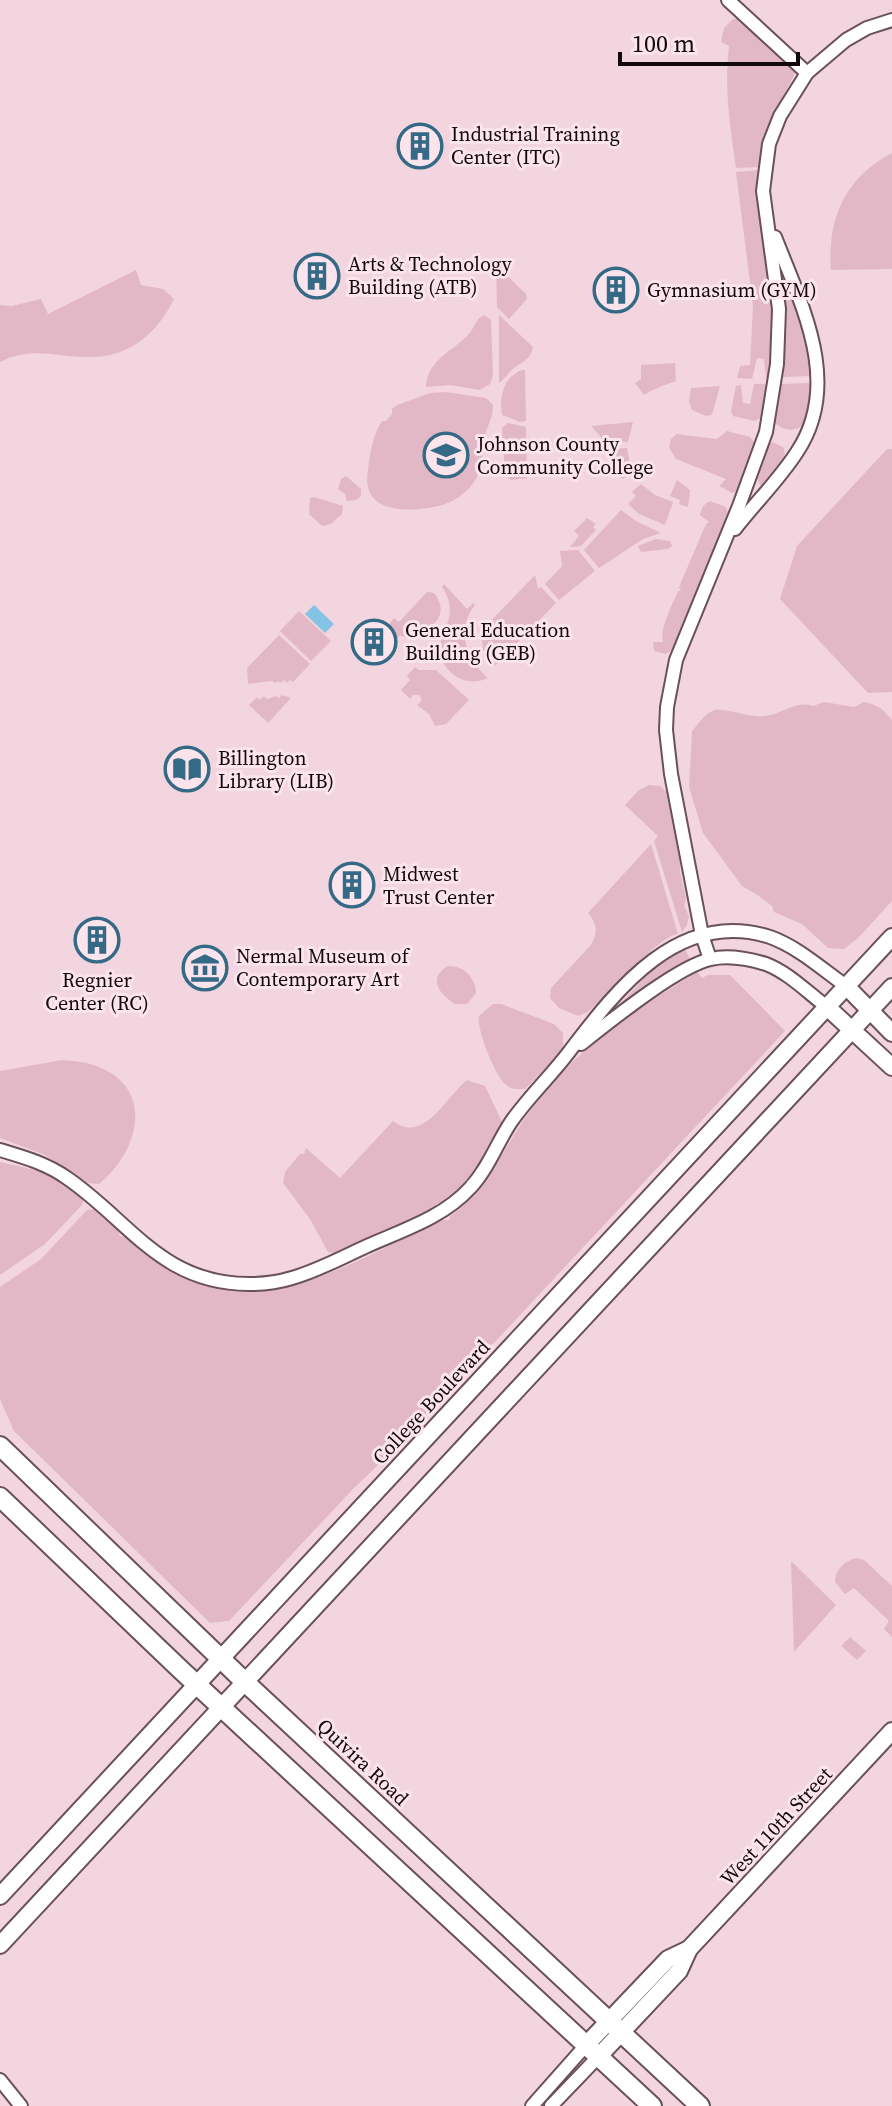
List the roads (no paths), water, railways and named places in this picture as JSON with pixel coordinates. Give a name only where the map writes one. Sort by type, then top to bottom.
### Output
[{"type":"main road","name":"College Boulevard","points":[[0,1895],[892,937]]},
{"type":"main road","points":[[846,986],[892,1033]]},
{"type":"main road","points":[[0,1945],[892,987]]},
{"type":"main road","points":[[827,1007],[892,1067]]},
{"type":"main road","name":"Quivira Road","points":[[0,1446],[246,1683],[700,2106]]},
{"type":"main road","points":[[0,1497],[197,1685],[652,2106]]},
{"type":"main road","name":"West 110th Street","points":[[593,2050],[679,1971],[689,1949],[892,1731]]},
{"type":"main road","points":[[0,1895],[0,1906]]},
{"type":"street","points":[[728,0],[807,73]]},
{"type":"street","points":[[710,959],[702,935],[671,774],[667,707],[676,660],[763,441],[777,364],[777,279],[763,191],[769,144],[780,116],[807,73],[846,40],[867,28],[892,20]]},
{"type":"street","points":[[724,544],[798,450],[812,419],[817,392],[818,368],[808,318],[766,213]]},
{"type":"street","points":[[0,1150],[46,1165],[67,1178],[151,1252],[174,1265],[226,1282],[273,1282],[294,1278],[429,1218],[458,1199],[484,1169],[530,1095],[566,1056],[597,1015],[642,968],[661,954],[702,935],[727,932],[770,938],[792,947],[846,986]]},
{"type":"street","points":[[566,1056],[655,989],[690,967],[710,959],[733,958],[766,965],[797,982],[827,1007]]},
{"type":"street","name":"West 110th Street","points":[[532,2106],[593,2050]]},
{"type":"street","name":"West 110th Street","points":[[551,2106],[593,2050]]},
{"type":"street","points":[[0,2080],[20,2106]]},
{"type":"street","points":[[0,2094],[20,2106]]},
{"type":"water","points":[[314,605],[334,624],[325,633],[305,614]]},
{"type":"place","name":"Industrial Training Center (ITC)","points":[[420,146]]},
{"type":"place","name":"Arts & Technology Building (ATB)","points":[[317,276]]},
{"type":"place","name":"Gymnasium (GYM)","points":[[616,290]]},
{"type":"place","name":"Johnson County Community College","points":[[446,455]]},
{"type":"place","name":"General Education Building (GEB)","points":[[374,642]]},
{"type":"place","name":"Billington Library (LIB)","points":[[187,769]]},
{"type":"place","name":"Midwest Trust Center","points":[[352,885]]},
{"type":"place","name":"Regnier Center (RC)","points":[[97,940]]},
{"type":"place","name":"Nermal Museum of Contemporary Art","points":[[205,968]]}]
